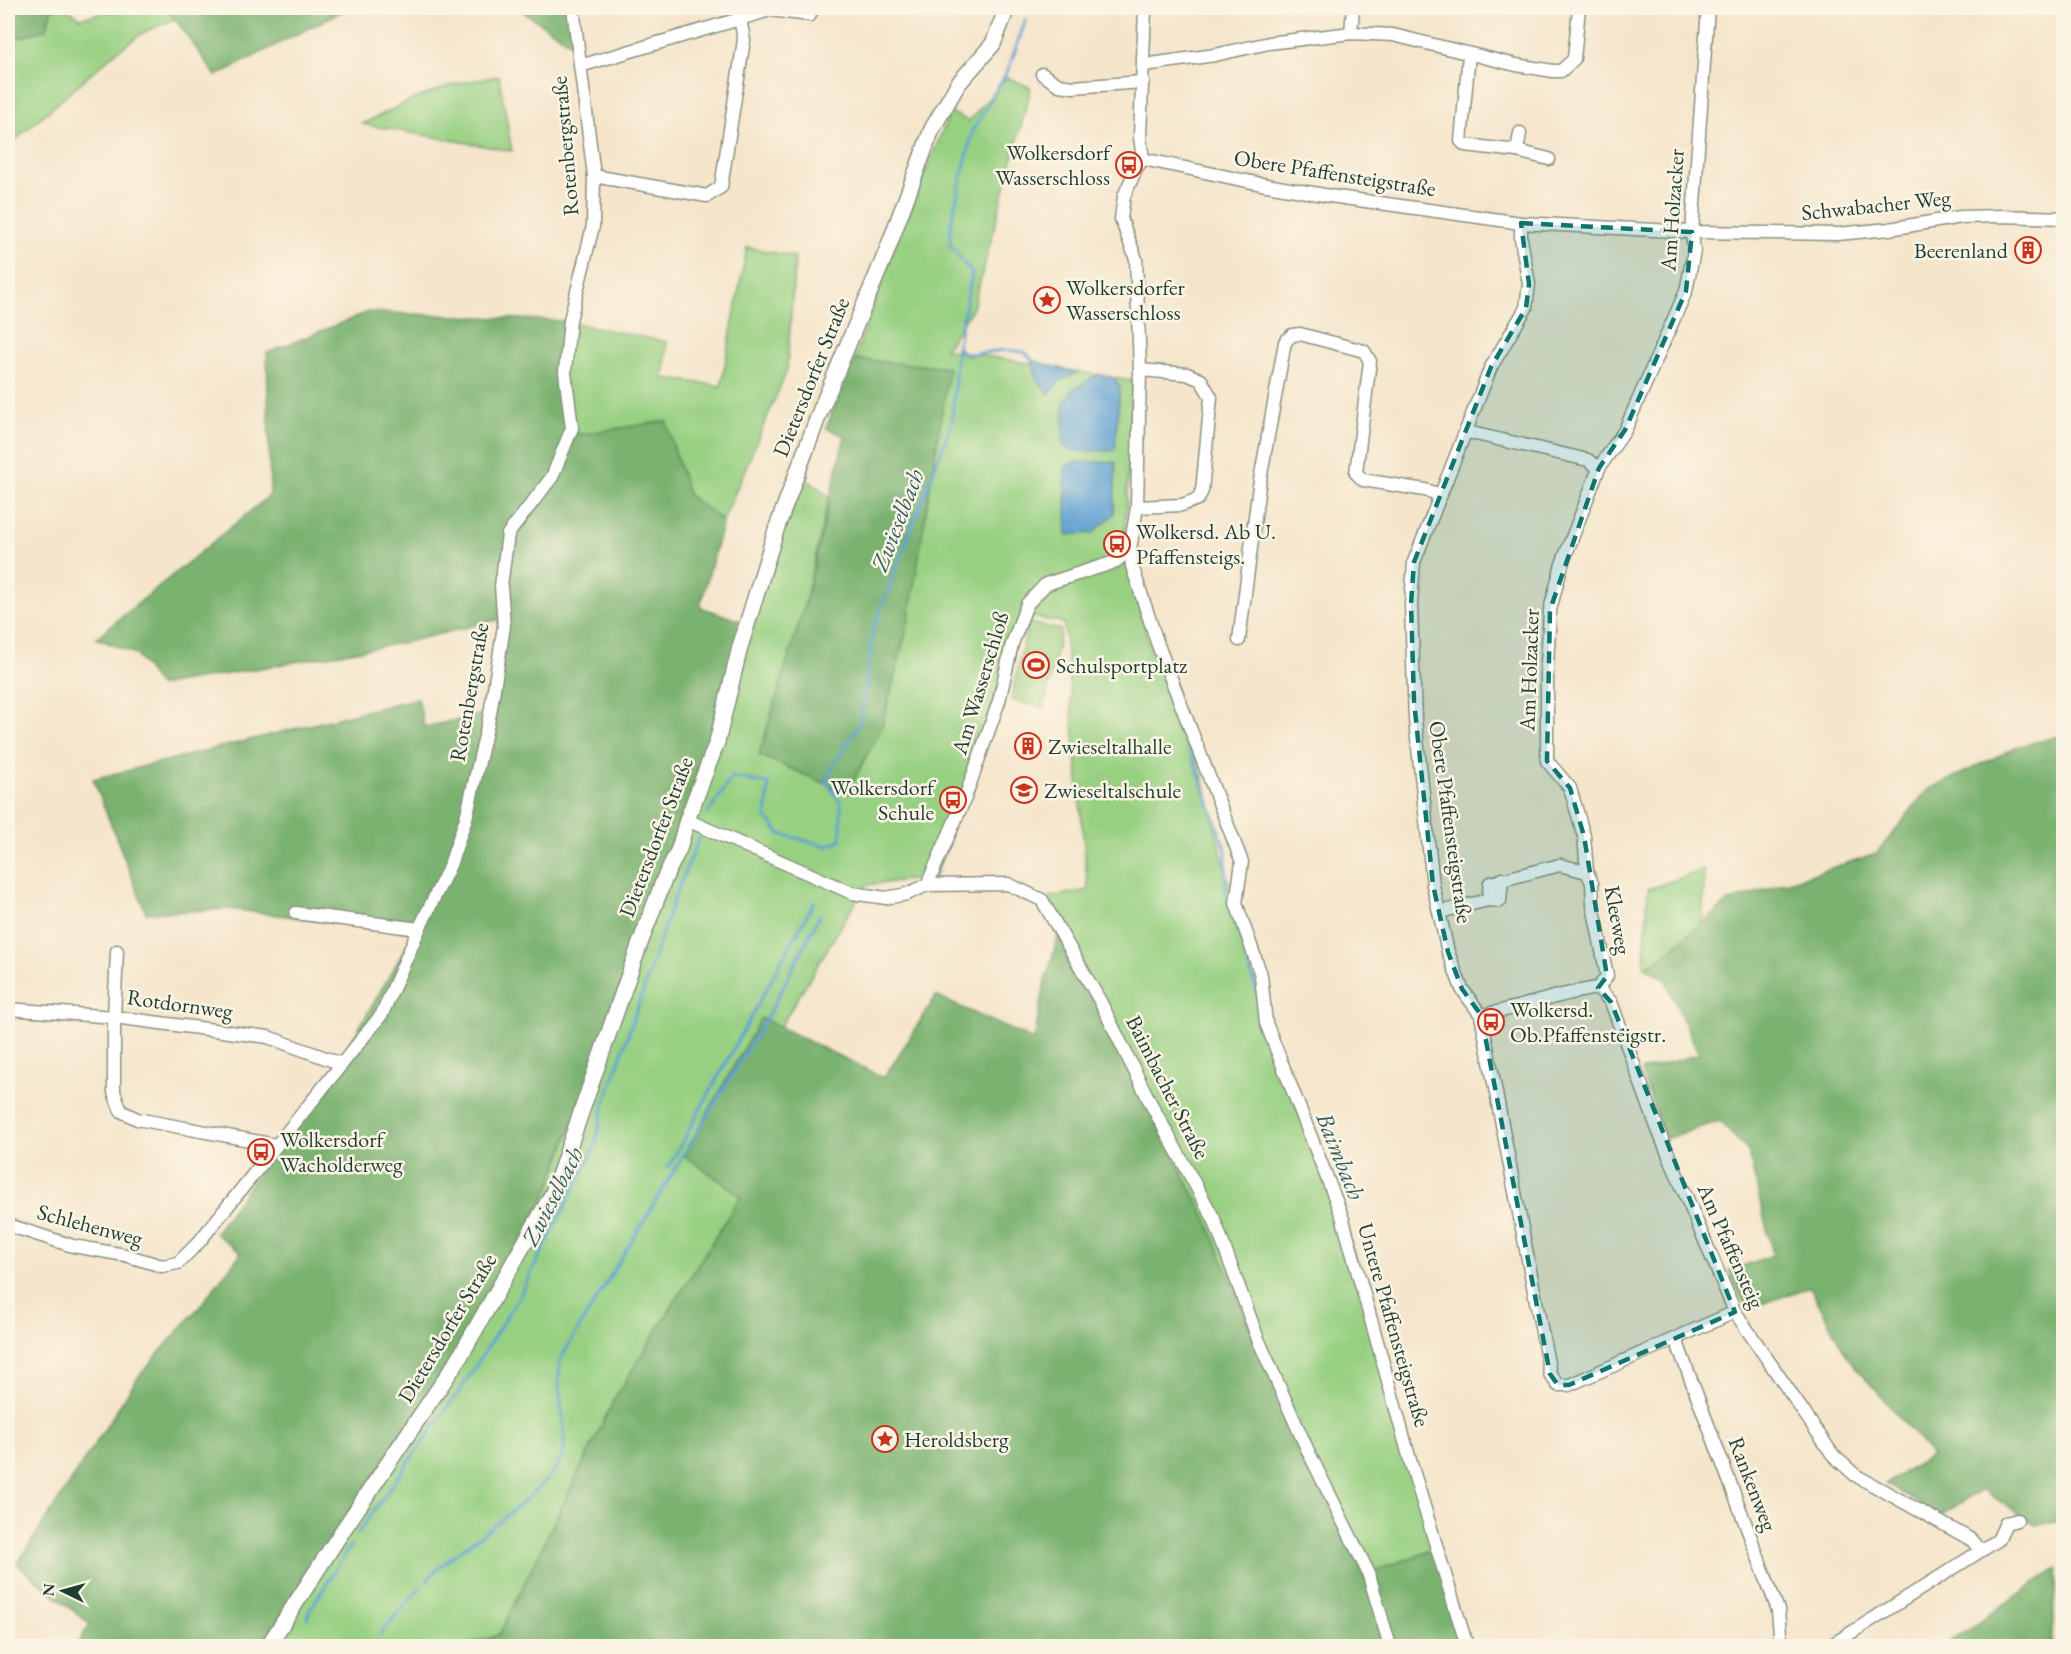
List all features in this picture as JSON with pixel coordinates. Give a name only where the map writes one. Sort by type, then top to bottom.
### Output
[{"type":"street","name":"Rotenbergstraße","points":[[162,1266],[178,1263],[199,1242],[382,1014],[450,865],[469,806],[490,714],[504,626],[501,586],[508,534],[552,477],[572,428],[565,372],[570,320],[593,226],[594,176],[573,8]]},
{"type":"street","name":"Dietersdorfer Straße","points":[[268,1647],[343,1530],[458,1360],[553,1193],[639,946],[665,877],[679,849],[687,820],[717,742],[740,648],[777,527],[821,409],[886,253],[932,129],[958,84],[993,44],[1007,8]]},
{"type":"street","points":[[1130,549],[1137,507],[1140,370],[1136,259],[1121,219],[1124,195],[1143,159],[1140,137],[1145,8]]},
{"type":"street","points":[[1351,33],[1353,8]]},
{"type":"street","points":[[1144,65],[1215,55],[1269,43],[1351,33],[1393,35],[1516,65],[1561,71],[1574,59],[1579,8]]},
{"type":"street","name":"Am Holzacker","points":[[1587,872],[1584,836],[1570,788],[1547,761],[1547,665],[1550,610],[1562,564],[1599,468],[1625,430],[1686,291],[1694,251],[1692,232],[1708,8]]},
{"type":"street","points":[[579,66],[770,10],[810,15]]},
{"type":"street","points":[[594,176],[707,196],[721,187],[744,40],[740,18]]},
{"type":"street","points":[[1469,54],[1461,141],[1465,146],[1517,151],[1549,159]]},
{"type":"street","points":[[1042,74],[1059,84],[1072,87],[1143,82]]},
{"type":"street","points":[[1517,151],[1520,133]]},
{"type":"street","name":"Obere Pfaffensteigstraße","points":[[1143,159],[1330,196],[1521,223],[1692,232]]},
{"type":"street","name":"Schwabacher Weg","points":[[1692,232],[1838,234],[1889,229],[1961,217],[2064,218]]},
{"type":"street","name":"Obere Pfaffensteigstraße","points":[[1521,223],[1521,239],[1529,284],[1526,308],[1491,367],[1414,562],[1411,604],[1416,720],[1434,885],[1448,952],[1462,989],[1480,1015],[1550,1374],[1558,1385],[1569,1385],[1676,1340],[1735,1312]]},
{"type":"street","points":[[1239,640],[1259,486],[1285,342],[1292,335],[1300,334],[1364,351],[1370,362],[1356,473],[1363,480],[1425,490],[1441,495]]},
{"type":"street","points":[[1137,507],[1182,505],[1198,500],[1202,491],[1211,397],[1201,380],[1187,374],[1140,370]]},
{"type":"street","points":[[1467,432],[1587,460],[1599,468]]},
{"type":"street","name":"Untere Pfaffensteigstraße","points":[[1130,549],[1132,566],[1158,645],[1242,862],[1236,903],[1261,975],[1266,1023],[1342,1216],[1412,1467],[1467,1647]]},
{"type":"street","name":"Am Wasserschloß","points":[[927,885],[965,798],[999,701],[1012,644],[1027,604],[1046,584],[1115,562],[1130,549]]},
{"type":"street","name":"Baimbacher Straße","points":[[687,820],[852,893],[886,898],[907,894],[927,885],[1008,884],[1042,900],[1100,1001],[1151,1104],[1214,1219],[1258,1339],[1308,1451],[1368,1572],[1390,1647]]},
{"type":"street","name":"Kleeweg","points":[[1440,912],[1488,900],[1490,884],[1502,879],[1560,865],[1587,872],[1592,883],[1593,905],[1607,976],[1598,988]]},
{"type":"street","points":[[296,913],[419,929]]},
{"type":"street","points":[[117,951],[114,1092],[121,1111],[137,1119],[276,1145]]},
{"type":"street","points":[[1480,1015],[1510,1010],[1581,990],[1598,988]]},
{"type":"street","name":"Am Pfaffensteig","points":[[1598,988],[1611,1002],[1659,1130],[1735,1312],[1833,1455],[1855,1475],[1972,1540],[1980,1550]]},
{"type":"street","name":"Rotdornweg","points":[[8,1009],[114,1017],[268,1037],[342,1064]]},
{"type":"street","name":"Schlehenweg","points":[[8,1225],[73,1246],[125,1255],[162,1266]]},
{"type":"street","name":"Rankenweg","points":[[1676,1340],[1778,1610],[1781,1647]]},
{"type":"street","points":[[1830,1647],[1998,1540],[2006,1523],[2017,1520]]},
{"type":"highlighted area","points":[[1521,223],[1692,232],[1686,291],[1625,430],[1599,468],[1550,610],[1547,761],[1570,788],[1584,836],[1607,976],[1598,988],[1611,1002],[1735,1312],[1569,1385],[1558,1385],[1550,1374],[1481,1015],[1462,989],[1448,952],[1433,885],[1414,701],[1411,604],[1414,562],[1491,367],[1526,308],[1529,284]]},
{"type":"green space","points":[[8,8],[58,8],[51,10],[47,29],[8,41]]},
{"type":"green space","points":[[65,8],[81,18],[125,8],[167,8],[175,19],[144,32],[116,52],[8,146],[8,41],[46,29],[51,10]]},
{"type":"green space","points":[[167,8],[348,8],[216,76]]},
{"type":"green space","points":[[515,8],[569,8],[573,45],[522,11]]},
{"type":"green space","points":[[499,76],[512,151],[362,124],[412,100],[451,85]]},
{"type":"green space","points":[[1007,77],[1031,88],[973,308],[945,349],[1133,381],[1124,552],[1150,647],[1201,770],[1240,928],[1281,1072],[1342,1212],[1435,1549],[1363,1575],[1256,1344],[1207,1220],[1147,1106],[1099,1005],[1063,920],[1049,897],[1088,890],[1064,623],[1024,615],[935,877],[866,885],[780,1027],[761,1019],[684,1154],[741,1196],[616,1396],[499,1635],[466,1646],[260,1646],[453,1359],[550,1186],[710,737],[744,622],[796,471],[829,496],[805,603],[948,368],[854,359],[891,257],[950,112],[969,121]]},
{"type":"green space","points":[[747,247],[795,257],[787,370],[723,521],[688,495],[666,421],[577,435],[559,372],[564,321],[667,342],[664,378],[721,386]]},
{"type":"green space","points":[[368,312],[564,321],[559,372],[577,435],[666,421],[688,495],[723,521],[700,607],[744,622],[710,737],[550,1186],[453,1359],[260,1646],[77,1646],[90,1624],[17,1564],[139,1376],[202,1304],[241,1253],[215,1233],[341,1059],[415,932],[229,909],[146,913],[93,779],[418,698],[424,727],[493,712],[505,618],[407,642],[159,686],[136,654],[96,638],[270,495],[267,353]]},
{"type":"green space","points":[[854,359],[949,368],[908,624],[882,727],[847,793],[759,755],[805,603],[845,436],[826,428]]},
{"type":"green space","name":"Schulsportplatz","points":[[1028,623],[1061,630],[1044,707],[1011,700]]},
{"type":"green space","points":[[2063,735],[2063,1521],[2035,1525],[1982,1489],[1940,1516],[1886,1484],[1932,1455],[1848,1358],[1810,1287],[1747,1309],[1729,1271],[1773,1255],[1748,1151],[1719,1121],[1665,1139],[1641,1071],[1699,1054],[1665,980],[1644,966],[1656,962],[1728,902],[1877,853],[1927,790],[2017,747]]},
{"type":"green space","points":[[1704,870],[1703,922],[1656,962],[1644,966],[1648,889]]},
{"type":"green space","points":[[1063,920],[1099,1005],[1147,1106],[1207,1220],[1256,1344],[1364,1575],[1435,1549],[1465,1646],[466,1646],[499,1635],[616,1396],[741,1196],[684,1155],[761,1018],[884,1078],[936,996],[1034,1040],[1045,982]]},
{"type":"green space","points":[[2057,1568],[2051,1646],[1944,1646]]},
{"type":"water","points":[[1032,360],[1077,373],[1061,380],[1049,394],[1037,379]]},
{"type":"water","points":[[1098,374],[1114,378],[1120,388],[1115,449],[1112,451],[1073,451],[1063,446],[1064,403],[1073,390]]},
{"type":"water","points":[[1075,462],[1116,462],[1114,514],[1093,533],[1067,535],[1065,467]]},
{"type":"waterway","name":"Zwieselbach","points":[[708,814],[732,777],[769,784],[766,817],[780,834],[827,846],[841,840],[841,803],[825,780],[861,721],[873,629],[952,423],[957,348],[972,274],[950,244],[951,222],[973,130],[1009,68],[1026,19]]},
{"type":"waterway","name":"Baimbach","points":[[957,348],[967,355],[1004,350],[1025,352],[1032,360]]},
{"type":"waterway","name":"Baimbach","points":[[1164,687],[1226,851],[1226,892],[1257,992]]},
{"type":"waterway","name":"Zwieselbach","points":[[358,1533],[467,1380],[520,1295],[596,1145],[602,1112],[674,899],[699,838]]},
{"type":"waterway","points":[[668,1168],[814,902]]},
{"type":"waterway","points":[[427,1580],[444,1563],[531,1495],[558,1465],[563,1453],[564,1441],[559,1382],[561,1358],[771,1010],[820,915]]},
{"type":"waterway","name":"Zwieselbach","points":[[308,1618],[310,1610],[351,1545]]},
{"type":"waterway","points":[[380,1634],[421,1587]]},
{"type":"place","name":"Wolkersdorf Wasserschloss","points":[[1129,165]]},
{"type":"place","name":"Beerenland","points":[[2028,250]]},
{"type":"place","name":"Wolkersdorfer Wasserschloss","points":[[1047,300]]},
{"type":"place","name":"Wolkersd. Ab U. Pfaffensteigs.","points":[[1117,544]]},
{"type":"place","name":"Schulsportplatz","points":[[1036,665]]},
{"type":"place","name":"Zwieseltalhalle","points":[[1028,746]]},
{"type":"place","name":"Zwieseltalschule","points":[[1024,790]]},
{"type":"place","name":"Wolkersdorf Schule","points":[[953,800]]},
{"type":"place","name":"Wolkersd. Ob.Pfaffensteigstr.","points":[[1491,1022]]},
{"type":"place","name":"Wolkersdorf Wacholderweg","points":[[261,1152]]},
{"type":"place","name":"Heroldsberg","points":[[885,1439]]}]
